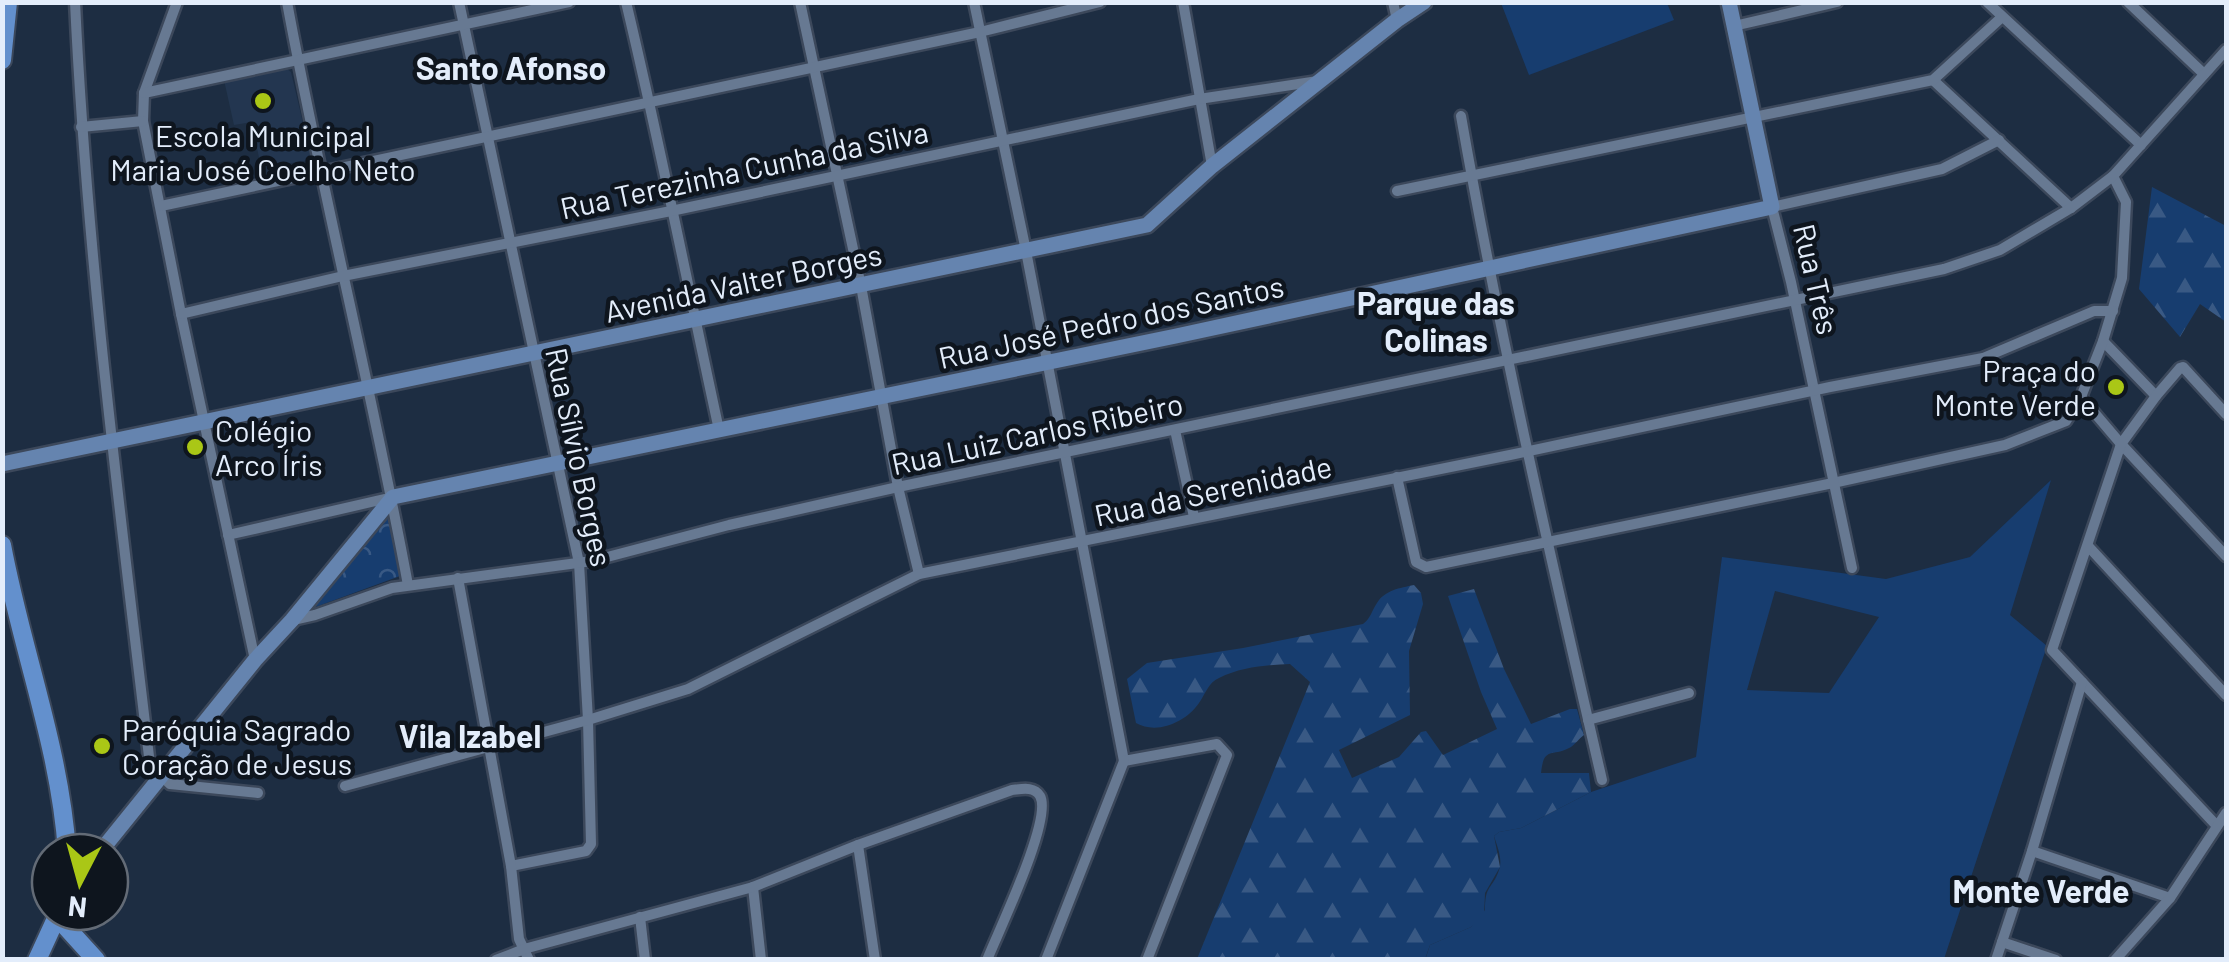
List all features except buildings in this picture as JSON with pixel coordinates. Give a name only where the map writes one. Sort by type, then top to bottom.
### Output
[{"type":"main road","points":[[2,60],[8,2]]},
{"type":"main road","points":[[2,545],[56,766],[68,832]]},
{"type":"main road","points":[[37,960],[50,932]]},
{"type":"main road","points":[[73,932],[96,960]]},
{"type":"street","points":[[75,2],[81,127],[111,441],[150,765],[170,784],[258,794]]},
{"type":"street","points":[[177,2],[144,93],[143,121],[256,660]]},
{"type":"street","points":[[287,2],[408,585]]},
{"type":"street","name":"Rua Sílvio Borges","points":[[459,2],[579,563],[591,844],[586,851],[511,866]]},
{"type":"street","points":[[144,93],[569,2]]},
{"type":"street","points":[[626,2],[720,430]]},
{"type":"street","points":[[800,2],[919,574]]},
{"type":"street","points":[[974,2],[1124,762],[1046,960]]},
{"type":"street","points":[[161,206],[980,32],[1100,2]]},
{"type":"street","points":[[1183,2],[1212,166]]},
{"type":"street","points":[[1392,2],[1396,20]]},
{"type":"street","name":"Avenida Valter Borges","points":[[2,464],[1147,225],[1212,166],[1424,2]]},
{"type":"street","name":"Rua Três","points":[[1730,2],[1852,568]]},
{"type":"street","points":[[1734,26],[1837,2]]},
{"type":"street","points":[[1987,2],[2141,145],[2226,50]]},
{"type":"street","points":[[2128,2],[2204,74]]},
{"type":"street","points":[[1396,191],[1933,80],[2002,17]]},
{"type":"street","points":[[1933,80],[2071,208]]},
{"type":"street","name":"Rua Terezinha Cunha da Silva","points":[[181,314],[343,276],[1200,99],[1319,81]]},
{"type":"street","points":[[1461,116],[1527,451],[1602,780]]},
{"type":"street","points":[[81,127],[143,121]]},
{"type":"street","name":"Rua José Pedro dos Santos","points":[[228,536],[392,497],[1489,269],[1942,169],[1999,140]]},
{"type":"street","name":"Rua Luiz Carlos Ribeiro","points":[[292,620],[315,616],[392,588],[579,563],[898,487],[1944,269],[2000,250],[2071,208],[2113,176],[2141,145]]},
{"type":"street","points":[[1397,477],[1416,562],[1426,567],[2005,445],[2066,421],[2081,397],[2103,341],[2122,278],[2126,202],[2113,176]]},
{"type":"street","name":"Rua da Serenidade","points":[[345,786],[688,690],[919,574],[1983,358],[2094,310],[2113,312]]},
{"type":"street","points":[[2103,341],[2156,396]]},
{"type":"street","points":[[2217,826],[2052,650],[2121,444],[2156,396],[2180,368],[2185,368],[2226,414]]},
{"type":"street","points":[[2081,397],[2226,556]]},
{"type":"street","points":[[1175,430],[1194,517]]},
{"type":"street","points":[[116,832],[392,497]]},
{"type":"street","points":[[2088,546],[2226,695]]},
{"type":"street","points":[[458,578],[511,866],[518,939],[526,954]]},
{"type":"street","points":[[1996,960],[2082,682]]},
{"type":"street","points":[[1588,720],[1689,693]]},
{"type":"street","points":[[1124,762],[1217,744],[1226,755],[1148,960]]},
{"type":"street","points":[[496,960],[753,887],[858,845],[1027,788],[1042,798],[1034,846],[987,960]]},
{"type":"street","points":[[2115,960],[2170,898],[2226,812]]},
{"type":"street","points":[[858,845],[875,960]]},
{"type":"street","points":[[2032,851],[2170,898]]},
{"type":"street","points":[[753,887],[761,960]]},
{"type":"street","points":[[640,917],[645,960]]},
{"type":"street","points":[[2002,942],[2056,960]]},
{"type":"shaded area","name":"Escola Municipal Maria José Coelho Neto","points":[[286,68],[291,72],[311,157],[261,168],[252,122],[234,125],[224,80]]},
{"type":"green space","points":[[1501,3],[1667,3],[1674,20],[1529,75]]},
{"type":"green space","points":[[2152,187],[2226,226],[2226,322],[2200,304],[2180,337],[2139,289]]},
{"type":"green space","points":[[2051,480],[2010,615],[2047,646],[1944,959],[1425,960],[1430,945],[1471,927],[1485,910],[1488,891],[1500,866],[1494,836],[1499,832],[1521,828],[1591,792],[1696,757],[1722,557],[1886,579],[1970,557]],"holes":[[[1775,591],[1879,617],[1829,693],[1747,690]]]},
{"type":"green space","points":[[388,515],[400,576],[310,609]]},
{"type":"green space","points":[[1414,585],[1423,604],[1409,651],[1410,715],[1339,750],[1352,778],[1399,757],[1421,732],[1426,731],[1443,755],[1497,729],[1448,596],[1474,589],[1504,669],[1531,724],[1577,709],[1584,735],[1571,747],[1547,755],[1541,773],[1589,773],[1591,792],[1521,828],[1494,836],[1500,867],[1485,893],[1484,916],[1471,927],[1430,945],[1425,959],[1197,959],[1310,682],[1290,664],[1236,671],[1212,683],[1187,716],[1153,728],[1136,723],[1127,679],[1147,663],[1363,624],[1384,595]]},
{"type":"place","name":"Escola Municipal Maria José Coelho Neto","points":[[263,101]]},
{"type":"place","name":"Praça do Monte Verde","points":[[2116,387]]},
{"type":"place","name":"Colégio Arco Íris","points":[[195,447]]},
{"type":"place","name":"Paróquia Sagrado Coração de Jesus","points":[[102,746]]},
{"type":"district","name":"Santo Afonso","points":[[511,67]]},
{"type":"district","name":"Parque das Colinas","points":[[1436,320]]},
{"type":"district","name":"Vila Izabel","points":[[470,735]]},
{"type":"district","name":"Monte Verde","points":[[2041,890]]}]
